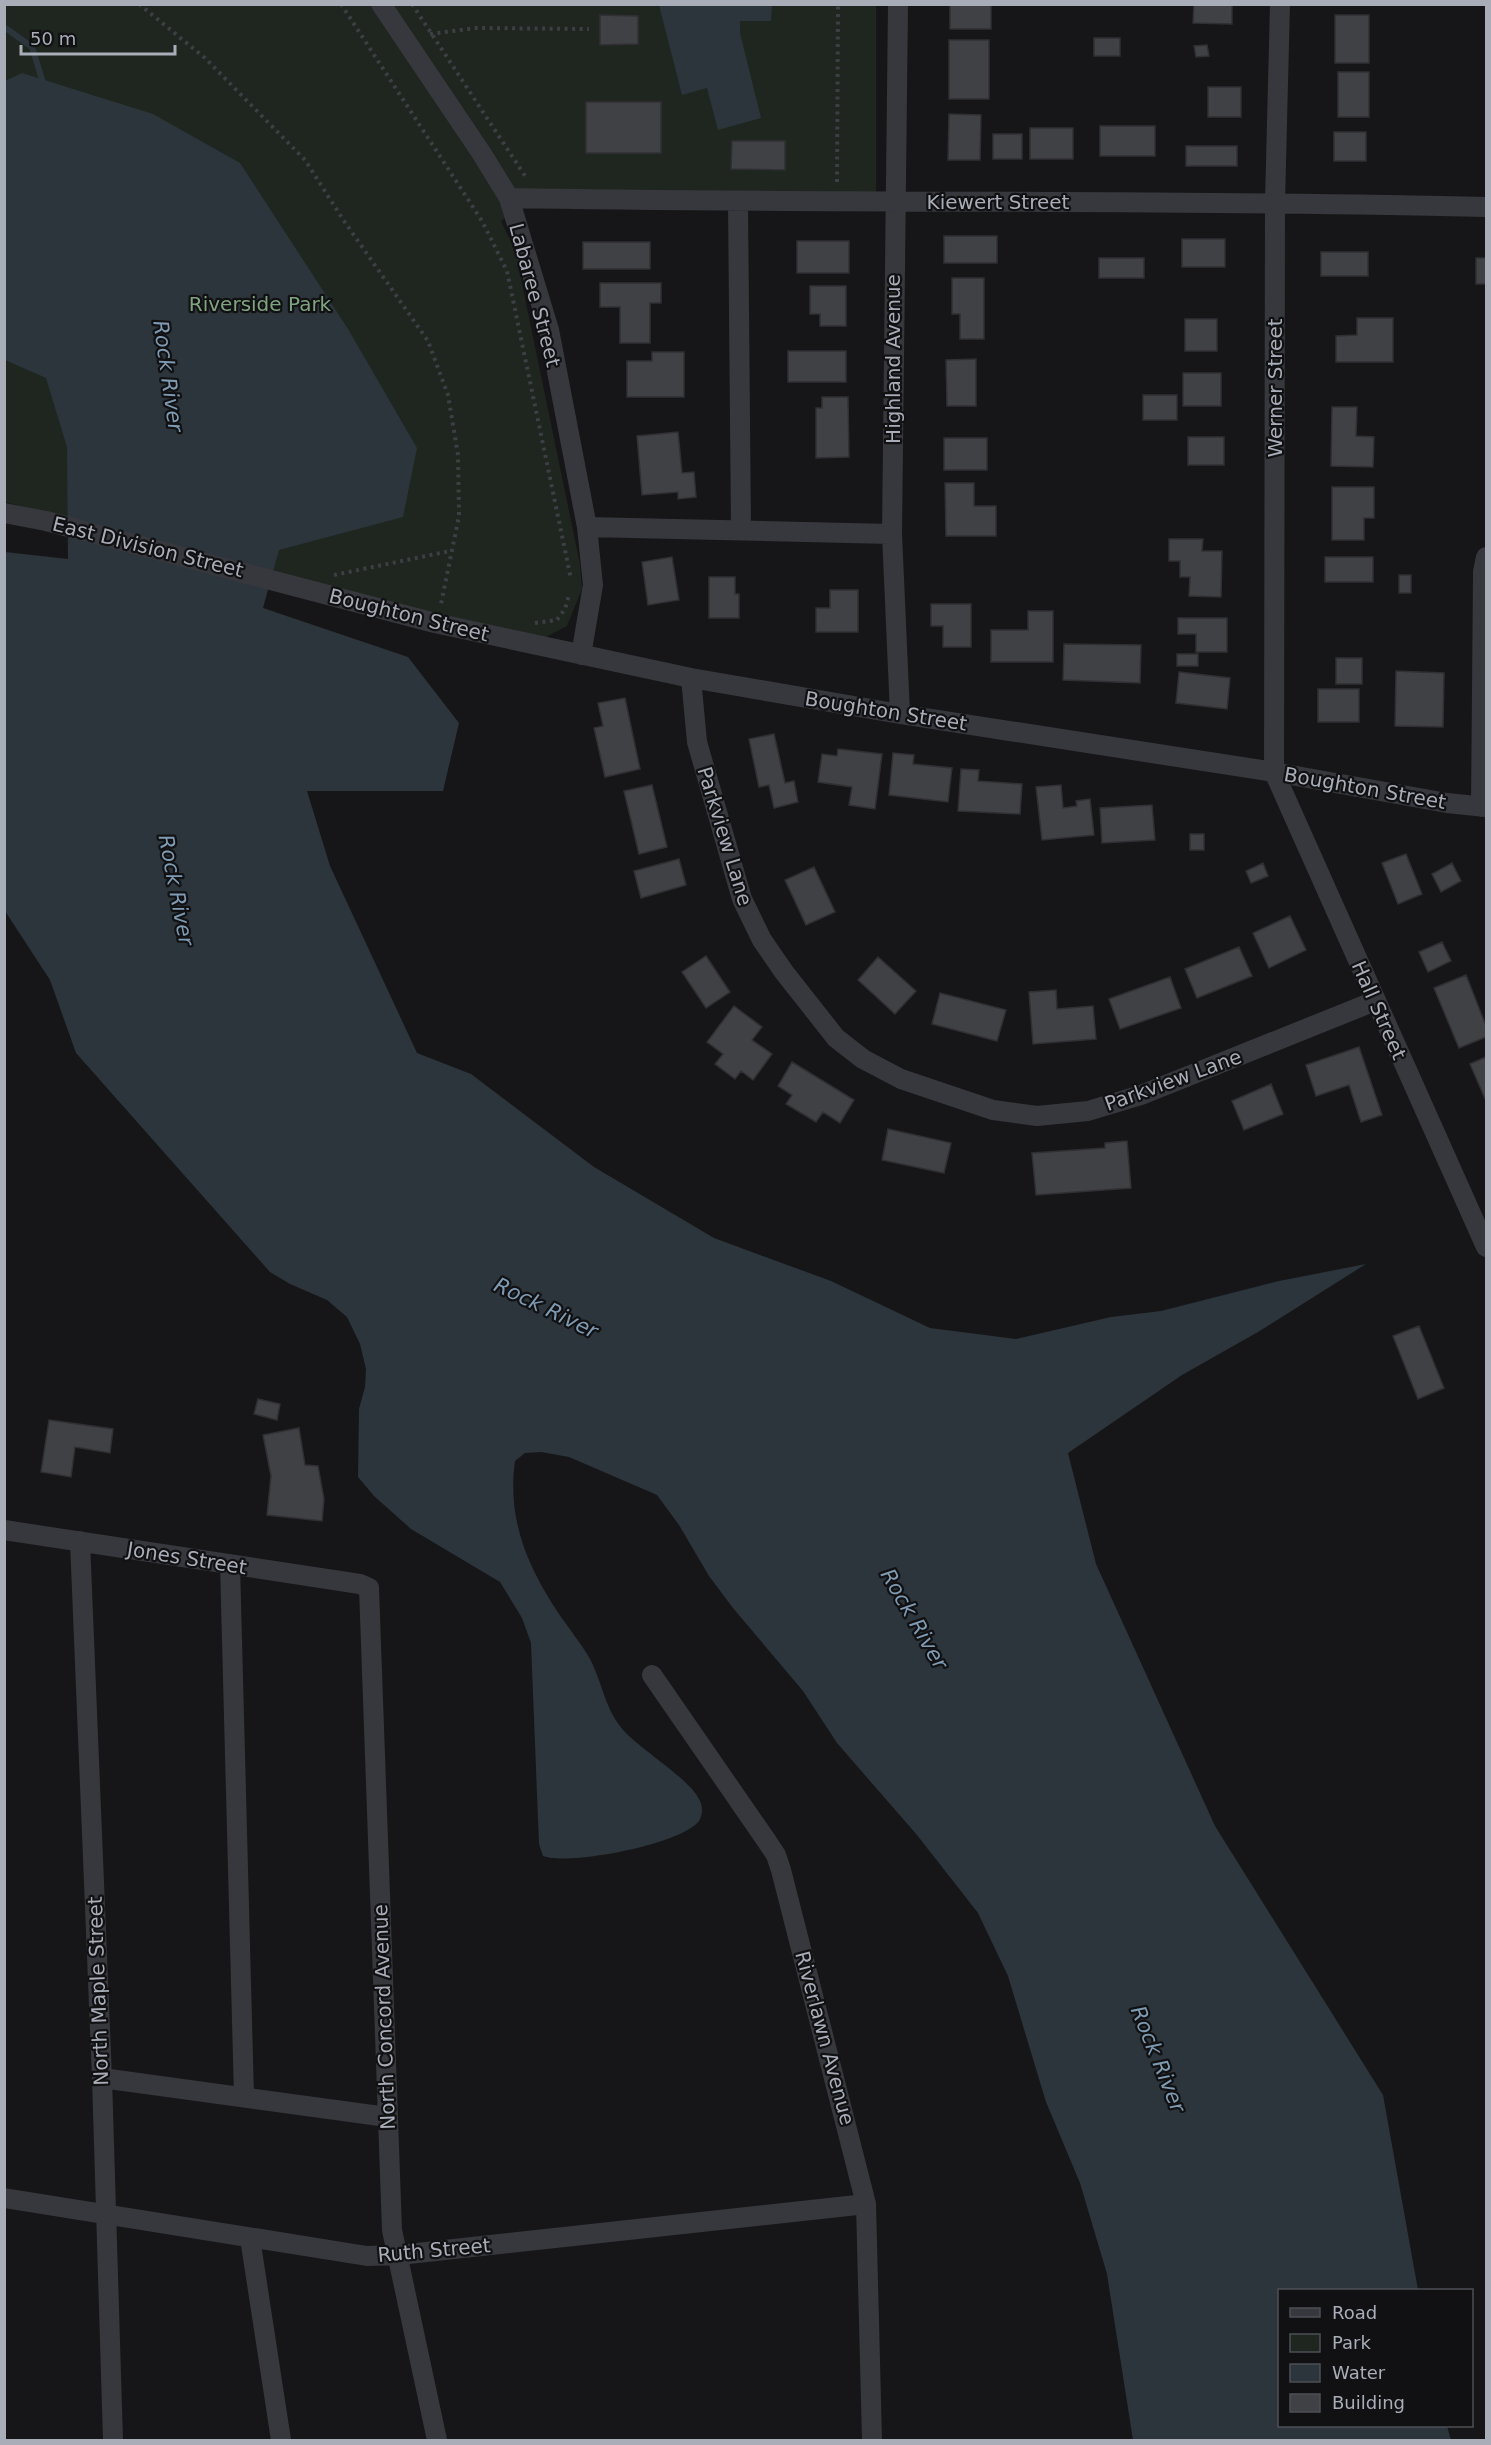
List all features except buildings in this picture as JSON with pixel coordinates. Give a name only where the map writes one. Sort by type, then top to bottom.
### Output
[{"type":"street","name":"Labaree Street","points":[[381,4],[509,198],[549,330],[587,527],[593,585],[581,655]]},
{"type":"street","name":"Highland Avenue","points":[[898,4],[892,534],[900,714]]},
{"type":"street","name":"Werner Street","points":[[1274,772],[1275,202],[1280,4]]},
{"type":"street","name":"Kiewert Street","points":[[509,198],[738,202],[1275,202],[1486,207]]},
{"type":"street","points":[[738,202],[741,530]]},
{"type":"street","name":"East Division Street","points":[[4,513],[46,521],[291,584]]},
{"type":"street","points":[[587,527],[892,534]]},
{"type":"street","points":[[1484,807],[1483,572],[1486,557]]},
{"type":"street","name":"Boughton Street","points":[[291,584],[438,614],[581,655],[692,678],[900,714],[1274,772],[1447,803],[1484,807]]},
{"type":"street","name":"Parkview Lane","points":[[692,678],[697,742],[742,898],[752,921],[784,972],[836,1038],[863,1059],[901,1079],[993,1110],[1037,1116],[1088,1111],[1150,1092],[1375,1001]]},
{"type":"street","name":"Hall Street","points":[[1274,772],[1486,1247]]},
{"type":"street","name":"Jones Street","points":[[4,1530],[360,1584],[369,1588]]},
{"type":"street","name":"North Maple Street","points":[[80,1541],[102,2078],[104,2215],[113,2440]]},
{"type":"street","points":[[230,1564],[244,2097]]},
{"type":"street","name":"North Concord Avenue","points":[[369,1588],[392,2230],[437,2440]]},
{"type":"street","name":"Riverlawn Avenue","points":[[652,1675],[776,1855],[866,2204],[872,2440]]},
{"type":"street","points":[[102,2078],[387,2117]]},
{"type":"street","name":"Ruth Street","points":[[4,2198],[367,2256],[399,2256],[866,2204]]},
{"type":"street","points":[[250,2238],[280,2440]]},
{"type":"path","points":[[139,4],[205,58],[305,160],[428,341],[448,395],[458,456],[460,502],[438,614]]},
{"type":"path","points":[[341,4],[482,220],[507,271],[572,583]]},
{"type":"path","points":[[412,4],[529,182]]},
{"type":"path","points":[[831,187],[836,184],[838,174],[838,4]]},
{"type":"path","points":[[430,34],[476,28],[589,29]]},
{"type":"path","points":[[325,577],[450,551]]},
{"type":"path","points":[[526,623],[557,620],[565,609],[570,594]]},
{"type":"path","points":[[438,614],[452,607]]},
{"type":"green space","name":"Riverside Park","points":[[4,5],[876,5],[876,198],[534,197],[501,221],[515,250],[580,564],[582,589],[567,626],[546,637],[528,638],[5,502]]},
{"type":"water","points":[[659,5],[772,5],[771,21],[740,21],[740,33],[761,118],[718,130],[707,88],[682,95]]},
{"type":"water","name":"Rock River","points":[[22,73],[153,114],[240,163],[348,329],[417,448],[403,517],[279,550],[263,608],[408,657],[459,723],[443,791],[307,791],[330,866],[417,1053],[471,1074],[594,1167],[714,1238],[831,1281],[930,1328],[1016,1339],[1111,1317],[1161,1311],[1279,1281],[1366,1264],[1258,1332],[1182,1375],[1068,1453],[1096,1564],[1215,1826],[1383,2095],[1418,2289],[1278,2289],[1278,2427],[1447,2427],[1451,2440],[1133,2440],[1107,2274],[1080,2183],[1046,2102],[1008,1976],[978,1913],[917,1835],[837,1743],[803,1691],[733,1608],[709,1576],[679,1525],[657,1495],[569,1457],[541,1452],[525,1453],[515,1461],[514,1503],[522,1541],[529,1560],[559,1614],[590,1659],[618,1724],[694,1791],[702,1810],[699,1821],[688,1830],[649,1845],[576,1858],[543,1856],[539,1844],[531,1643],[522,1618],[500,1582],[411,1529],[374,1496],[358,1477],[359,1409],[365,1387],[366,1369],[360,1344],[347,1317],[327,1300],[290,1284],[270,1272],[76,1053],[50,980],[5,911],[5,552],[68,559],[67,447],[46,378],[5,360],[5,81]]},
{"type":"waterway","points":[[4,27],[32,47],[44,86]]}]
